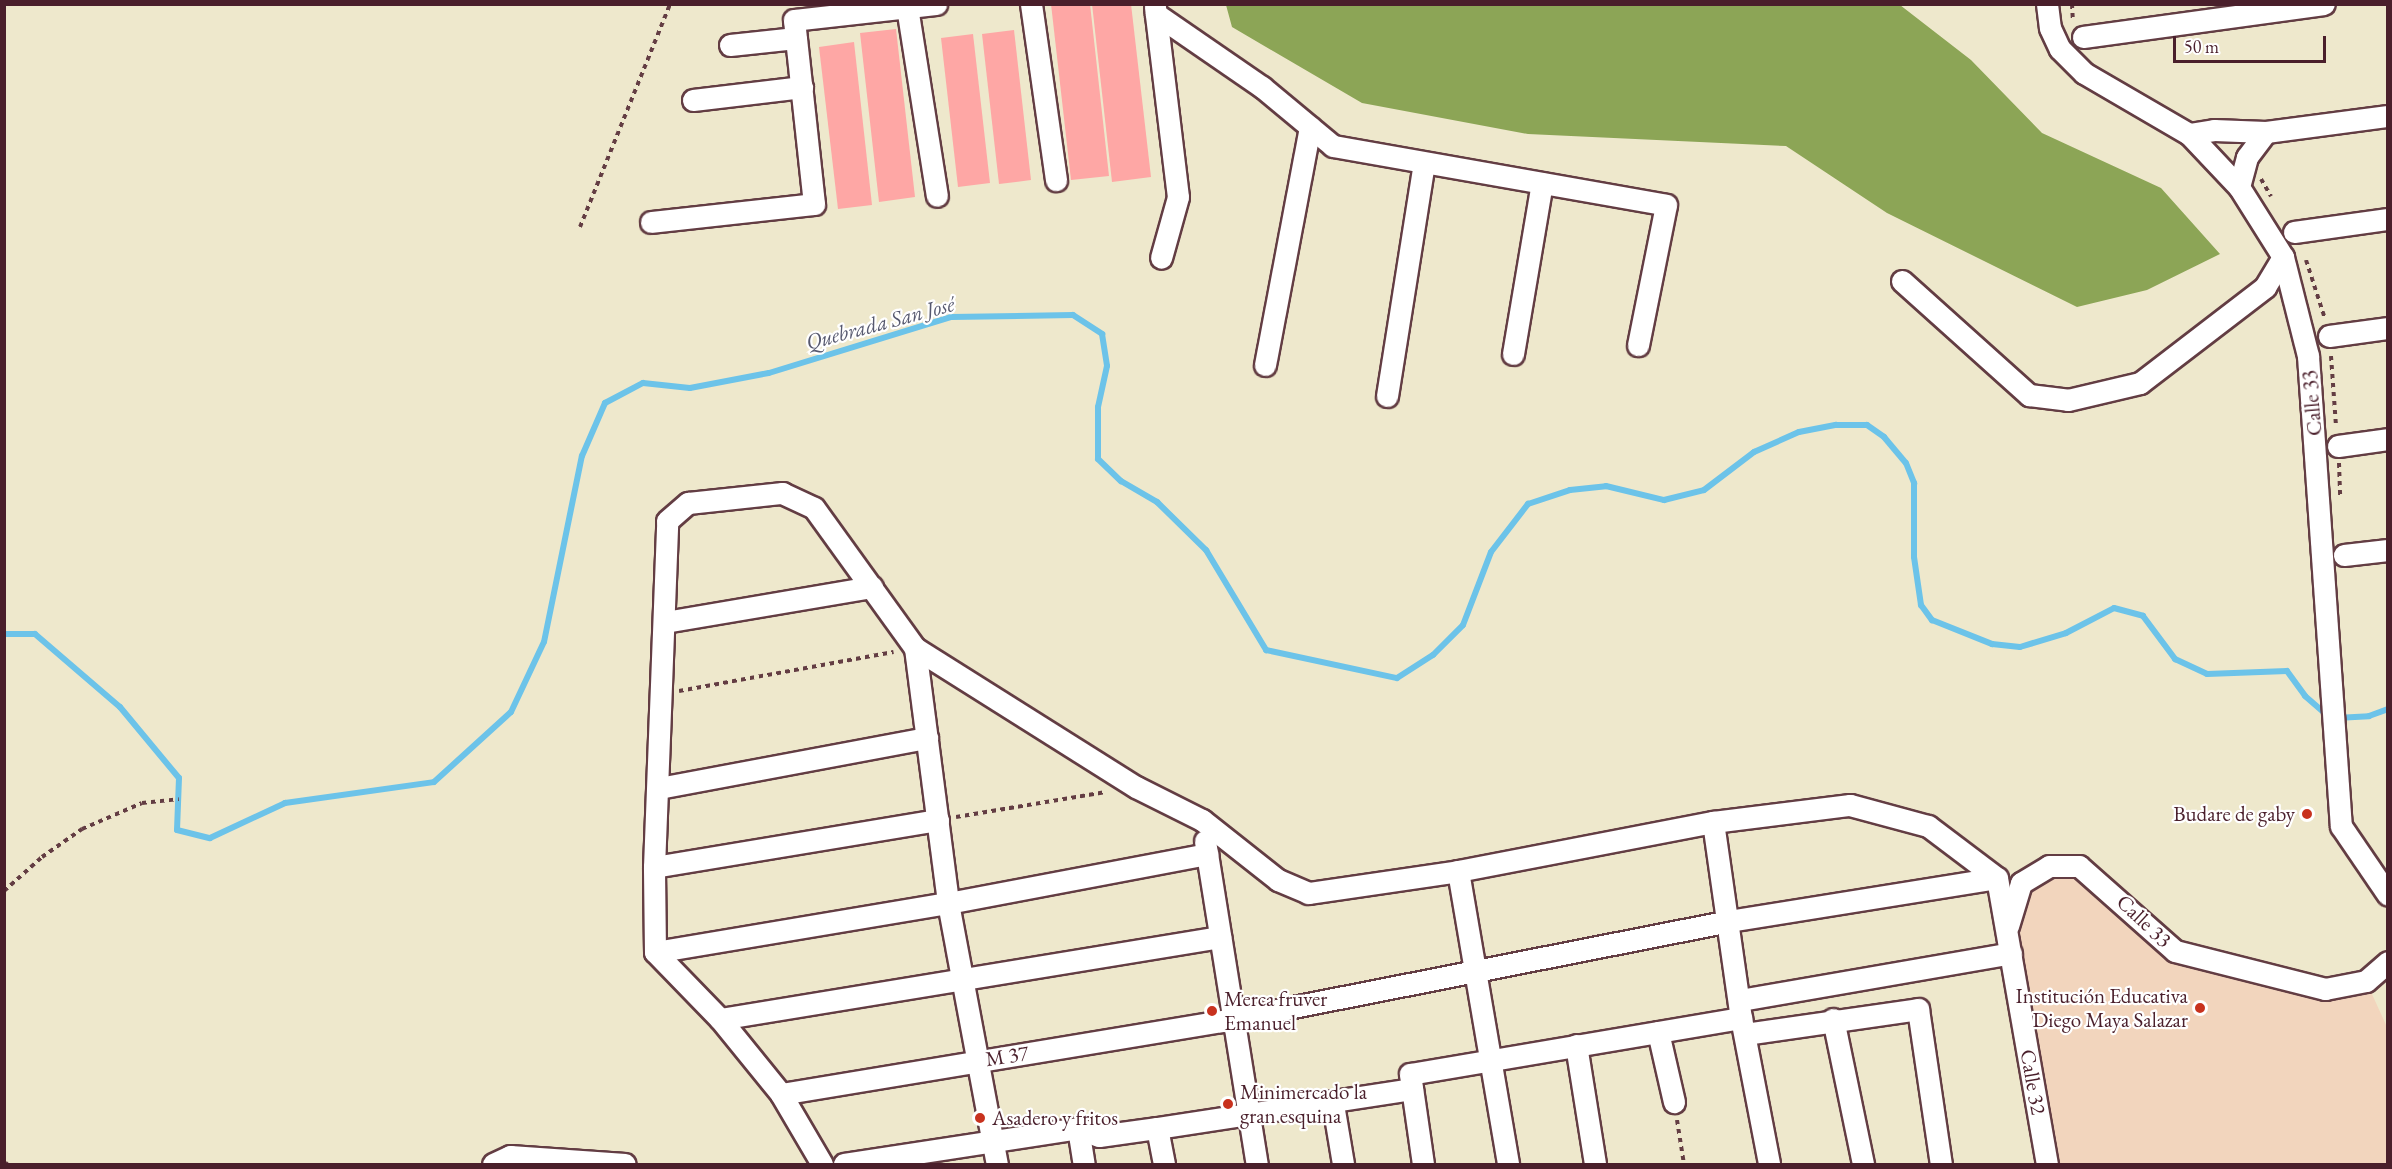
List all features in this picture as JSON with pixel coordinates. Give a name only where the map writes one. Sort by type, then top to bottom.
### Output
[{"type":"street","points":[[651,222],[814,204],[794,20],[936,4]]},
{"type":"street","points":[[1031,4],[1056,180]]},
{"type":"street","name":"Calle 33","points":[[2047,4],[2050,28],[2060,49],[2084,73],[2189,135],[2239,187],[2283,257],[2308,356],[2328,607],[2341,826],[2388,895]]},
{"type":"street","points":[[2083,37],[2324,4]]},
{"type":"street","points":[[907,7],[937,196]]},
{"type":"street","points":[[1156,9],[1262,87],[1333,147],[1666,206],[1638,345]]},
{"type":"street","points":[[1156,9],[1178,197],[1161,258]]},
{"type":"street","points":[[730,45],[796,38]]},
{"type":"street","points":[[693,100],[802,87]]},
{"type":"street","points":[[2189,135],[2214,130],[2266,132],[2388,116]]},
{"type":"street","points":[[1265,365],[1310,127]]},
{"type":"street","points":[[2239,187],[2247,157],[2266,132]]},
{"type":"street","points":[[1387,396],[1424,163]]},
{"type":"street","points":[[1513,354],[1542,183]]},
{"type":"street","points":[[2294,232],[2388,219]]},
{"type":"street","points":[[1902,281],[2029,395],[2068,399],[2140,383],[2265,287],[2283,257]]},
{"type":"street","points":[[2329,336],[2388,328]]},
{"type":"street","points":[[2338,446],[2388,439]]},
{"type":"street","points":[[822,1164],[781,1094],[720,1018],[655,951],[654,867],[659,788],[667,521],[688,503],[782,493],[814,508],[915,648],[1136,787],[1202,820],[1278,880],[1308,893],[1458,871],[1713,822],[1850,805],[1928,826],[1997,878]]},
{"type":"street","points":[[2344,555],[2388,550]]},
{"type":"street","points":[[665,622],[872,587]]},
{"type":"street","points":[[915,648],[948,903],[980,1060],[997,1164]]},
{"type":"street","points":[[659,788],[927,738]]},
{"type":"street","points":[[654,867],[938,820]]},
{"type":"street","points":[[1202,820],[1257,1164]]},
{"type":"street","points":[[1713,822],[1742,1017],[1769,1164]]},
{"type":"street","points":[[655,951],[948,903],[1207,854]]},
{"type":"street","name":"Calle 33","points":[[2007,929],[2020,883],[2049,866],[2079,866],[2175,951],[2325,989],[2366,981],[2388,962]]},
{"type":"street","points":[[1458,871],[1508,1164]]},
{"type":"street","name":"M 37","points":[[781,1094],[1232,1019],[1729,921],[1997,878]]},
{"type":"street","name":"Calle 32","points":[[1997,878],[2047,1164]]},
{"type":"street","points":[[720,1018],[1220,937]]},
{"type":"street","points":[[1423,1164],[1410,1074],[1742,1017],[2011,953]]},
{"type":"street","points":[[1742,1017],[1833,1019],[1918,1009],[1941,1164]]},
{"type":"street","points":[[1833,1019],[1863,1164]]},
{"type":"street","points":[[1658,1032],[1674,1102]]},
{"type":"street","points":[[1576,1045],[1596,1164]]},
{"type":"street","points":[[844,1164],[906,1160],[992,1141],[1078,1128],[1099,1136],[1333,1104],[1412,1089]]},
{"type":"street","points":[[1333,1104],[1343,1164]]},
{"type":"street","points":[[1078,1128],[1084,1164]]},
{"type":"street","points":[[1157,1128],[1164,1164]]},
{"type":"street","points":[[493,1164],[510,1156],[625,1164]]},
{"type":"path","points":[[580,227],[670,4]]},
{"type":"path","points":[[660,695],[915,648]]},
{"type":"path","points":[[938,820],[1136,787]]},
{"type":"path","points":[[4,891],[42,856],[82,829],[142,802],[179,799]]},
{"type":"path","points":[[1674,1102],[1684,1164]]},
{"type":"shaded area","name":"Institución Educativa Diego Maya Salazar","points":[[2079,866],[2175,951],[2274,978],[2366,981],[2387,1027],[2387,1164],[2047,1164],[2007,929],[2021,883]]},
{"type":"green space","points":[[1226,5],[1900,5],[1971,60],[2042,133],[2161,188],[2220,254],[2147,290],[2077,307],[1887,213],[1786,146],[1528,134],[1362,103],[1232,27]]},
{"type":"building","points":[[1051,4],[1090,4],[1109,176],[1071,180]]},
{"type":"building","points":[[1092,4],[1131,4],[1151,177],[1112,182]]},
{"type":"building","points":[[896,29],[915,197],[879,202],[860,33]]},
{"type":"building","points":[[1014,30],[1031,180],[999,184],[982,34]]},
{"type":"building","points":[[973,34],[990,183],[958,187],[941,38]]},
{"type":"building","points":[[854,42],[872,205],[838,209],[819,47]]},
{"type":"waterway","name":"Quebrada San José","points":[[4,634],[35,634],[120,707],[179,778],[177,830],[210,838],[285,803],[434,782],[511,712],[544,642],[582,456],[605,403],[643,383],[690,388],[769,373],[951,317],[1073,315],[1102,334],[1107,366],[1098,407],[1098,459],[1121,481],[1157,502],[1206,550],[1266,650],[1397,678],[1433,655],[1463,625],[1491,552],[1528,504],[1570,490],[1606,486],[1664,500],[1704,490],[1754,452],[1799,432],[1836,425],[1867,425],[1884,437],[1906,463],[1914,483],[1914,557],[1921,605],[1932,620],[1992,644],[2020,647],[2066,633],[2114,608],[2143,616],[2175,659],[2207,674],[2287,671],[2305,696],[2327,715]]},
{"type":"waterway","name":"Quebrada San José","points":[[2336,718],[2369,716],[2388,709]]},
{"type":"place","name":"Budare de gaby","points":[[2307,814]]},
{"type":"place","name":"Institución Educativa Diego Maya Salazar","points":[[2200,1008]]},
{"type":"place","name":"Merca fruver Emanuel","points":[[1212,1011]]},
{"type":"place","name":"Minimercado la gran esquina","points":[[1228,1104]]},
{"type":"place","name":"Asadero y fritos","points":[[980,1118]]}]
